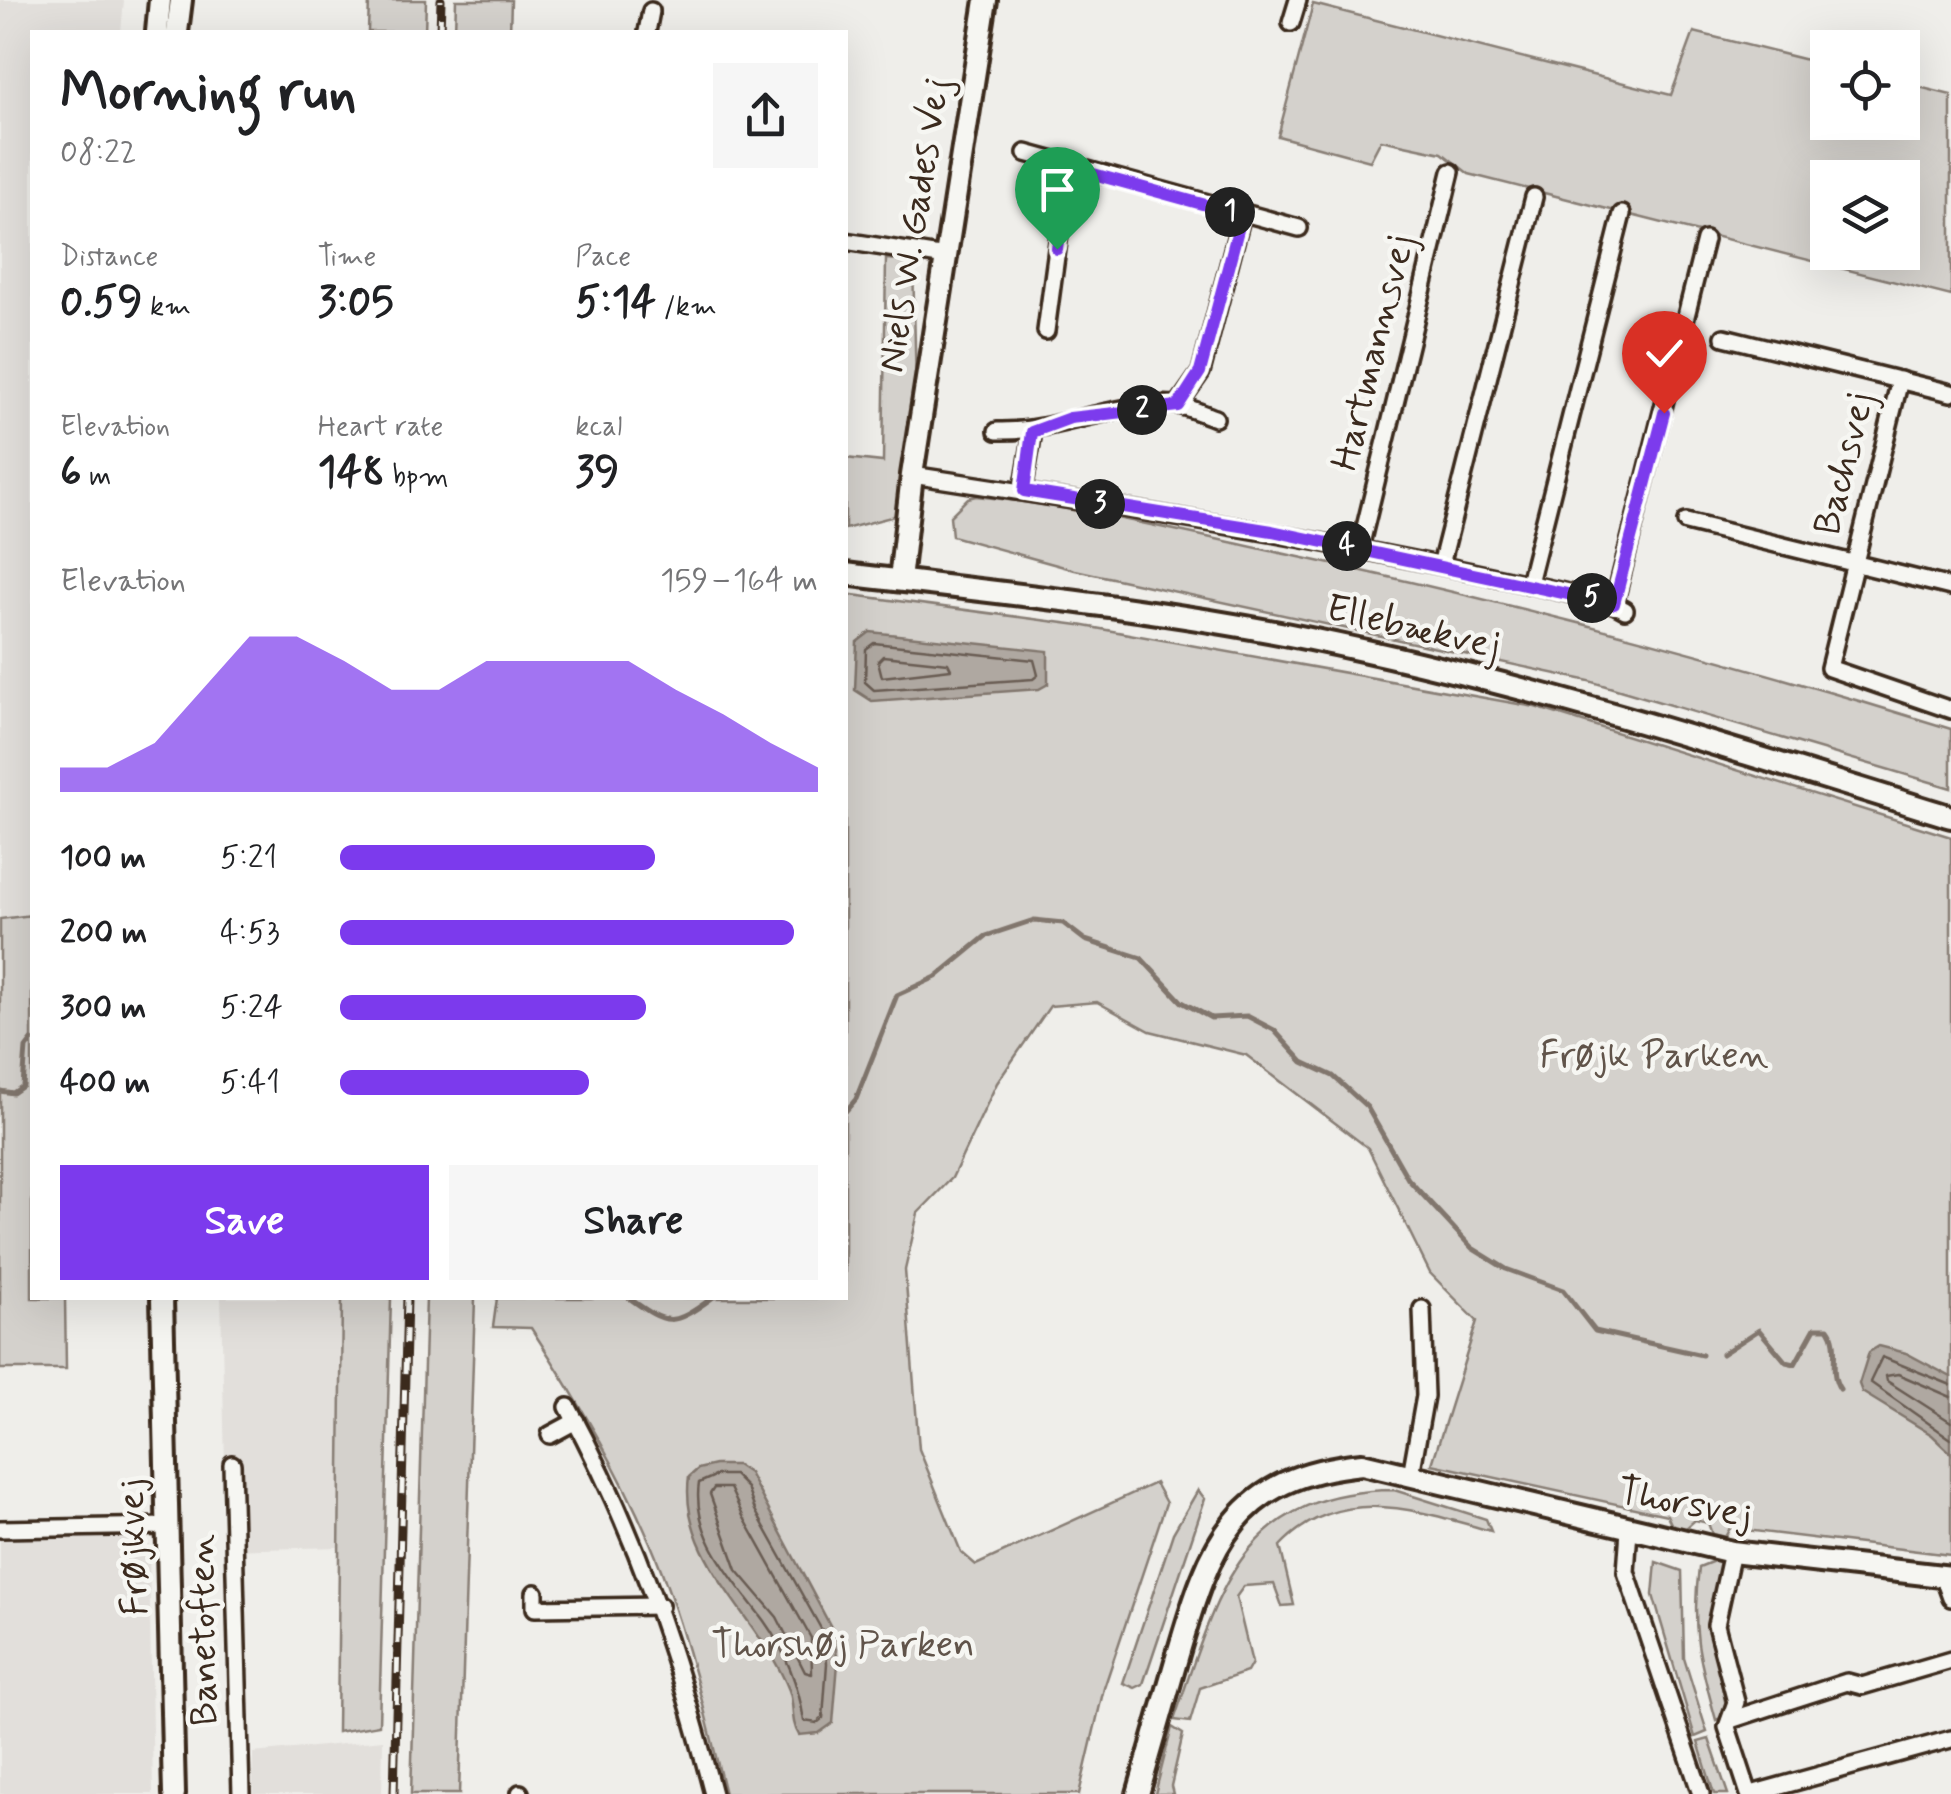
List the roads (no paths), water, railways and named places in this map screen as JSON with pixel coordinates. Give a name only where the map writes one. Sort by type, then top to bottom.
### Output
[{"type":"street","points":[[158,30],[160,0]]},
{"type":"street","points":[[177,30],[180,0]]},
{"type":"street","name":"Niels W. Gades Vej","points":[[900,580],[912,474],[986,0]]},
{"type":"street","points":[[1291,23],[1298,0]]},
{"type":"street","points":[[648,30],[651,11]]},
{"type":"street","points":[[1026,153],[1298,228]]},
{"type":"street","points":[[1046,331],[1068,167]]},
{"type":"street","name":"Hartmannsvej","points":[[1360,548],[1451,172]]},
{"type":"street","points":[[1442,564],[1534,198]]},
{"type":"street","points":[[1528,583],[1622,214]]},
{"type":"street","points":[[1178,406],[1200,372],[1242,215]]},
{"type":"street","points":[[912,474],[1360,548],[1528,583],[1620,607],[1705,240]]},
{"type":"street","points":[[848,241],[946,257]]},
{"type":"street","name":"Bachsvej","points":[[1724,336],[1951,393]]},
{"type":"street","name":"Bachsvej","points":[[1900,380],[1830,657],[1831,672],[1951,710]]},
{"type":"street","points":[[997,432],[1032,432],[1070,418],[1178,406],[1215,418]]},
{"type":"street","points":[[1024,491],[1032,432]]},
{"type":"street","name":"Bachsvej","points":[[1686,522],[1951,587]]},
{"type":"street","name":"Ellebækvej","points":[[848,574],[1311,639],[1606,710],[1951,817]]},
{"type":"street","name":"Frøjkvej","points":[[162,1300],[174,1794]]},
{"type":"street","points":[[1411,1475],[1425,1396],[1422,1309]]},
{"type":"street","points":[[550,1435],[572,1414],[619,1504],[660,1606],[712,1794]]},
{"type":"street","name":"Banetoften","points":[[232,1464],[241,1794]]},
{"type":"street","name":"Thorsvej","points":[[1138,1794],[1198,1585],[1218,1541],[1253,1502],[1292,1477],[1321,1468],[1362,1464],[1732,1552],[1947,1576]]},
{"type":"street","points":[[0,1529],[168,1526]]},
{"type":"street","points":[[1629,1530],[1626,1572],[1701,1794]]},
{"type":"street","points":[[1732,1552],[1716,1625],[1736,1702],[1727,1727],[1750,1794],[1786,1789],[1951,1739]]},
{"type":"street","points":[[1947,1576],[1951,1598]]},
{"type":"street","points":[[535,1593],[535,1608],[660,1606]]},
{"type":"street","points":[[1730,1720],[1848,1682],[1862,1686],[1951,1660]]},
{"type":"water","points":[[870,632],[1048,651],[1048,684],[1039,689],[872,701],[855,690],[857,642]]},
{"type":"water","points":[[1879,1346],[1906,1353],[1951,1377],[1951,1453],[1932,1435],[1862,1392],[1859,1384],[1869,1352]]},
{"type":"water","points":[[737,1465],[749,1473],[833,1631],[838,1663],[833,1723],[819,1733],[799,1735],[789,1690],[776,1664],[724,1588],[696,1535],[689,1507],[689,1477],[698,1469]]},
{"type":"waterway","points":[[848,1108],[856,1099],[897,995],[936,977],[986,936],[1034,920],[1063,923],[1085,940],[1141,958],[1182,1002],[1211,1018],[1247,1016],[1274,1030],[1303,1062],[1333,1076],[1367,1107],[1408,1179],[1472,1248],[1506,1269],[1563,1290],[1595,1331],[1702,1355]]},
{"type":"waterway","points":[[0,1091],[13,1093],[23,1086],[26,1048],[30,1043]]},
{"type":"waterway","points":[[632,1300],[653,1314],[670,1319],[688,1314],[709,1300]]},
{"type":"waterway","points":[[1722,1354],[1759,1330],[1786,1362],[1795,1364],[1815,1328],[1828,1328],[1840,1389]]},
{"type":"railway","points":[[440,30],[441,0]]},
{"type":"railway","points":[[394,1794],[407,1300]]},
{"type":"park label","name":"Frøjk Parken","points":[[1654,1056]]},
{"type":"park label","name":"Thorshøj Parken","points":[[843,1645]]}]
